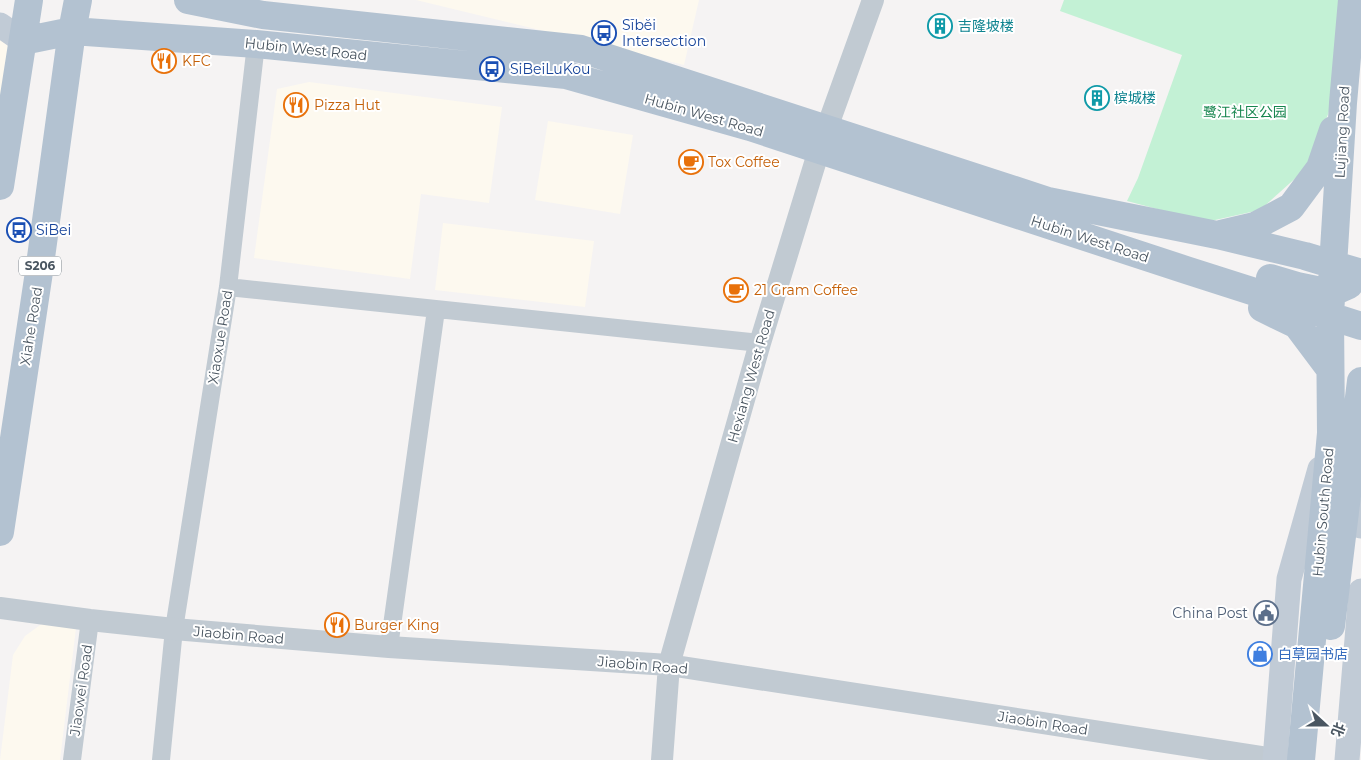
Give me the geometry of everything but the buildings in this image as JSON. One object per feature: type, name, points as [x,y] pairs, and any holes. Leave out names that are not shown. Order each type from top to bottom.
[{"type":"main road","points":[[0,184],[29,0]]},
{"type":"main road","name":"Xiahe Road","points":[[0,532],[78,0]]},
{"type":"main road","name":"Hubin West Road","points":[[188,0],[263,8],[581,50],[1101,242],[1186,270],[1331,304],[1361,326]]},
{"type":"main road","name":"Lujiang Road","points":[[1333,264],[1343,103],[1352,0]]},
{"type":"main road","points":[[0,25],[23,41]]},
{"type":"main road","name":"Hubin West Road","points":[[23,41],[72,31],[256,44],[566,75],[750,127],[823,140],[1048,201],[1217,235],[1305,256],[1361,273]]},
{"type":"main road","points":[[1217,235],[1255,226],[1291,207],[1320,168],[1343,103]]},
{"type":"main road","points":[[1101,242],[1169,248],[1297,286],[1331,304],[1361,281]]},
{"type":"main road","name":"Hubin South Road","points":[[1320,760],[1349,430],[1330,369],[1333,264]]},
{"type":"main road","points":[[1186,270],[1297,325],[1330,369]]},
{"type":"main road","name":"Hubin South Road","points":[[1283,760],[1349,430],[1361,381]]},
{"type":"main road","points":[[1349,430],[1361,526]]},
{"type":"main road","points":[[1347,760],[1361,590]]},
{"type":"street","name":"Hexiang West Road","points":[[662,760],[669,665],[760,343],[823,140],[873,0]]},
{"type":"street","name":"Xiaoxue Road","points":[[161,760],[174,629],[228,287],[256,44]]},
{"type":"street","points":[[228,287],[760,343]]},
{"type":"street","points":[[389,647],[436,310]]},
{"type":"street","name":"Jiaobin Road","points":[[0,608],[174,629],[389,647],[669,665],[1283,760]]},
{"type":"street","name":"Jiaowei Road","points":[[72,760],[90,620]]},
{"type":"shaded area","points":[[416,0],[699,0],[684,65]]},
{"type":"shaded area","points":[[0,37],[13,46],[0,153]]},
{"type":"shaded area","points":[[309,82],[502,107],[489,203],[421,194],[410,279],[254,258],[277,89]]},
{"type":"shaded area","points":[[548,121],[633,135],[620,214],[535,200]]},
{"type":"shaded area","points":[[443,223],[594,241],[585,307],[435,290]]},
{"type":"shaded area","points":[[43,623],[76,628],[60,760],[0,760],[13,655],[25,636]]},
{"type":"green space","name":"鹭江社区公园","points":[[1064,0],[1340,0],[1331,106],[1309,166],[1260,210],[1206,222],[1127,201],[1138,178],[1182,55],[1060,11]]},
{"type":"place","name":"吉隆坡楼","points":[[940,26]]},
{"type":"place","name":"Sībĕi Intersection","points":[[604,33]]},
{"type":"place","name":"KFC","points":[[164,61]]},
{"type":"place","name":"SiBeiLuKou","points":[[492,69]]},
{"type":"place","name":"槟城楼","points":[[1097,98]]},
{"type":"place","name":"Pizza Hut","points":[[296,105]]},
{"type":"place","name":"Tox Coffee","points":[[691,162]]},
{"type":"place","name":"SiBei","points":[[19,230]]},
{"type":"place","name":"21 Gram Coffee","points":[[736,290]]},
{"type":"place","name":"China Post","points":[[1266,613]]},
{"type":"place","name":"Burger King","points":[[337,625]]},
{"type":"place","name":"白草园书店","points":[[1260,654]]}]
